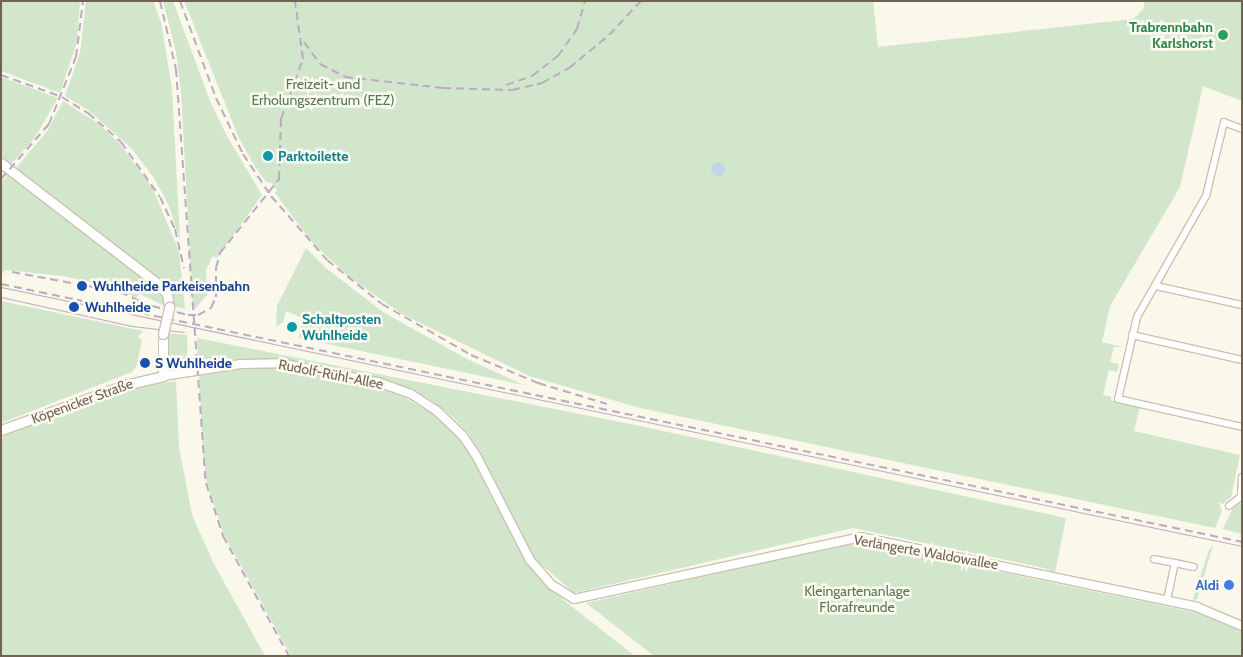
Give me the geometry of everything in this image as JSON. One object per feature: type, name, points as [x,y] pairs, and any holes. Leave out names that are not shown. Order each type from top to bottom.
[{"type":"main road","points":[[1,163],[161,286],[167,294],[169,307],[163,334],[163,376]]},
{"type":"main road","name":"Köpenicker Straße","points":[[1,430],[125,385],[163,376]]},
{"type":"street","points":[[1242,130],[1224,122],[1206,196],[1137,317],[1118,399],[1242,427]]},
{"type":"street","points":[[1156,286],[1242,305]]},
{"type":"street","points":[[1132,335],[1242,360]]},
{"type":"street","name":"Rudolf-Rühl-Allee","points":[[163,376],[242,364],[280,363],[378,382],[411,394],[436,410],[463,436],[482,467],[530,560],[569,598]]},
{"type":"street","points":[[1229,506],[1241,496],[1242,477]]},
{"type":"street","name":"Verlängerte Waldowallee","points":[[569,598],[586,598],[854,537],[1167,600],[1206,609],[1242,626]]},
{"type":"street","points":[[1154,559],[1194,567]]},
{"type":"street","points":[[1167,600],[1175,563]]},
{"type":"green space","points":[[1,1],[80,1],[77,42],[60,93],[1,71]]},
{"type":"green space","points":[[86,1],[153,1],[161,22],[172,89],[180,240],[169,206],[154,178],[132,149],[88,110],[65,96],[80,53]]},
{"type":"green space","points":[[163,1],[173,1],[210,101],[228,138],[262,195],[217,258],[213,256],[211,259],[206,270],[207,295],[193,311],[181,92],[176,52]]},
{"type":"green space","name":"Freizeit- und Erholungszentrum (FEZ)","points":[[184,1],[873,1],[878,47],[1133,19],[1143,10],[1145,1],[1242,1],[1242,101],[1203,86],[1180,187],[1110,306],[1102,342],[1123,347],[1114,347],[1110,362],[1119,364],[1117,372],[1109,370],[1103,395],[1111,397],[1111,400],[1140,407],[1134,431],[1240,455],[1231,497],[1223,504],[1219,502],[1222,511],[1215,528],[640,408],[529,376],[402,314],[349,277],[311,241],[275,193],[277,190],[271,183],[266,182],[254,165],[239,138]]},
{"type":"green space","points":[[1,77],[58,98],[34,139],[9,166],[1,160]]},
{"type":"green space","name":"Wuhlheide","points":[[63,101],[99,124],[120,144],[152,187],[179,251],[185,309],[173,306],[173,298],[15,169],[48,130]]},
{"type":"green space","name":"Wuhlheide","points":[[10,173],[158,290],[164,296],[165,306],[140,294],[136,297],[101,284],[62,276],[5,270],[1,276],[1,182]]},
{"type":"green space","points":[[306,248],[326,268],[383,312],[467,359],[524,385],[299,338],[302,318],[286,311],[283,322],[276,327],[277,306]]},
{"type":"green space","name":"Wuhlheide","points":[[1,301],[143,331],[138,337],[142,340],[136,367],[132,372],[1,423]]},
{"type":"green space","points":[[167,333],[187,335],[188,368],[173,367],[165,344]]},
{"type":"green space","points":[[197,338],[640,426],[1066,518],[1055,573],[1044,568],[853,528],[574,593],[535,559],[469,434],[452,416],[427,397],[376,377],[287,361],[239,360],[198,367]]},
{"type":"green space","points":[[270,366],[391,390],[433,414],[453,430],[477,464],[512,535],[540,576],[566,602],[635,656],[291,656],[224,535],[207,484],[203,454],[199,374]]},
{"type":"green space","points":[[176,381],[179,447],[192,515],[214,564],[265,656],[1,656],[1,435],[127,389]]},
{"type":"green space","points":[[1242,503],[1242,534],[1223,529],[1234,506]]},
{"type":"green space","name":"Kleingartenanlage Florafreunde","points":[[857,542],[1212,616],[1242,632],[1242,656],[654,656],[586,603]]},
{"type":"green space","points":[[1213,545],[1197,600],[1193,599],[1209,550]]},
{"type":"water","points":[[715,162],[721,162],[725,169],[721,176],[715,176],[711,172],[711,166]]},
{"type":"tram line","points":[[1,287],[1242,546]]},
{"type":"tram line","points":[[1,297],[132,326],[184,332]]},
{"type":"railway","points":[[1,179],[49,124],[76,57],[83,1]]},
{"type":"railway","points":[[160,1],[176,69],[206,483],[223,536],[289,656]]},
{"type":"railway","points":[[180,1],[216,98],[243,154],[271,196],[327,260],[382,304],[471,355],[538,383],[607,404]]},
{"type":"railway","points":[[12,272],[120,292],[152,306],[188,315],[198,315],[211,308],[216,297],[216,268],[220,253],[279,179],[281,119],[303,59],[295,1]]},
{"type":"railway","points":[[506,85],[532,76],[558,56],[577,29],[585,1]]},
{"type":"railway","points":[[304,42],[320,64],[345,77],[443,88],[512,90],[542,83],[569,68],[609,35],[641,1]]},
{"type":"railway","points":[[1,75],[62,97],[88,113],[121,142],[160,197],[175,229],[184,268]]},
{"type":"railway","points":[[1,284],[1242,542]]},
{"type":"place","name":"Trabrennbahn Karlshorst","points":[[1223,35]]},
{"type":"place","name":"Parktoilette","points":[[268,156]]},
{"type":"place","name":"Wuhlheide Parkeisenbahn","points":[[82,286]]},
{"type":"place","name":"Wuhlheide","points":[[74,307]]},
{"type":"place","name":"Schaltposten Wuhlheide","points":[[292,327]]},
{"type":"place","name":"S Wuhlheide","points":[[145,363]]},
{"type":"place","name":"Aldi","points":[[1229,585]]}]
